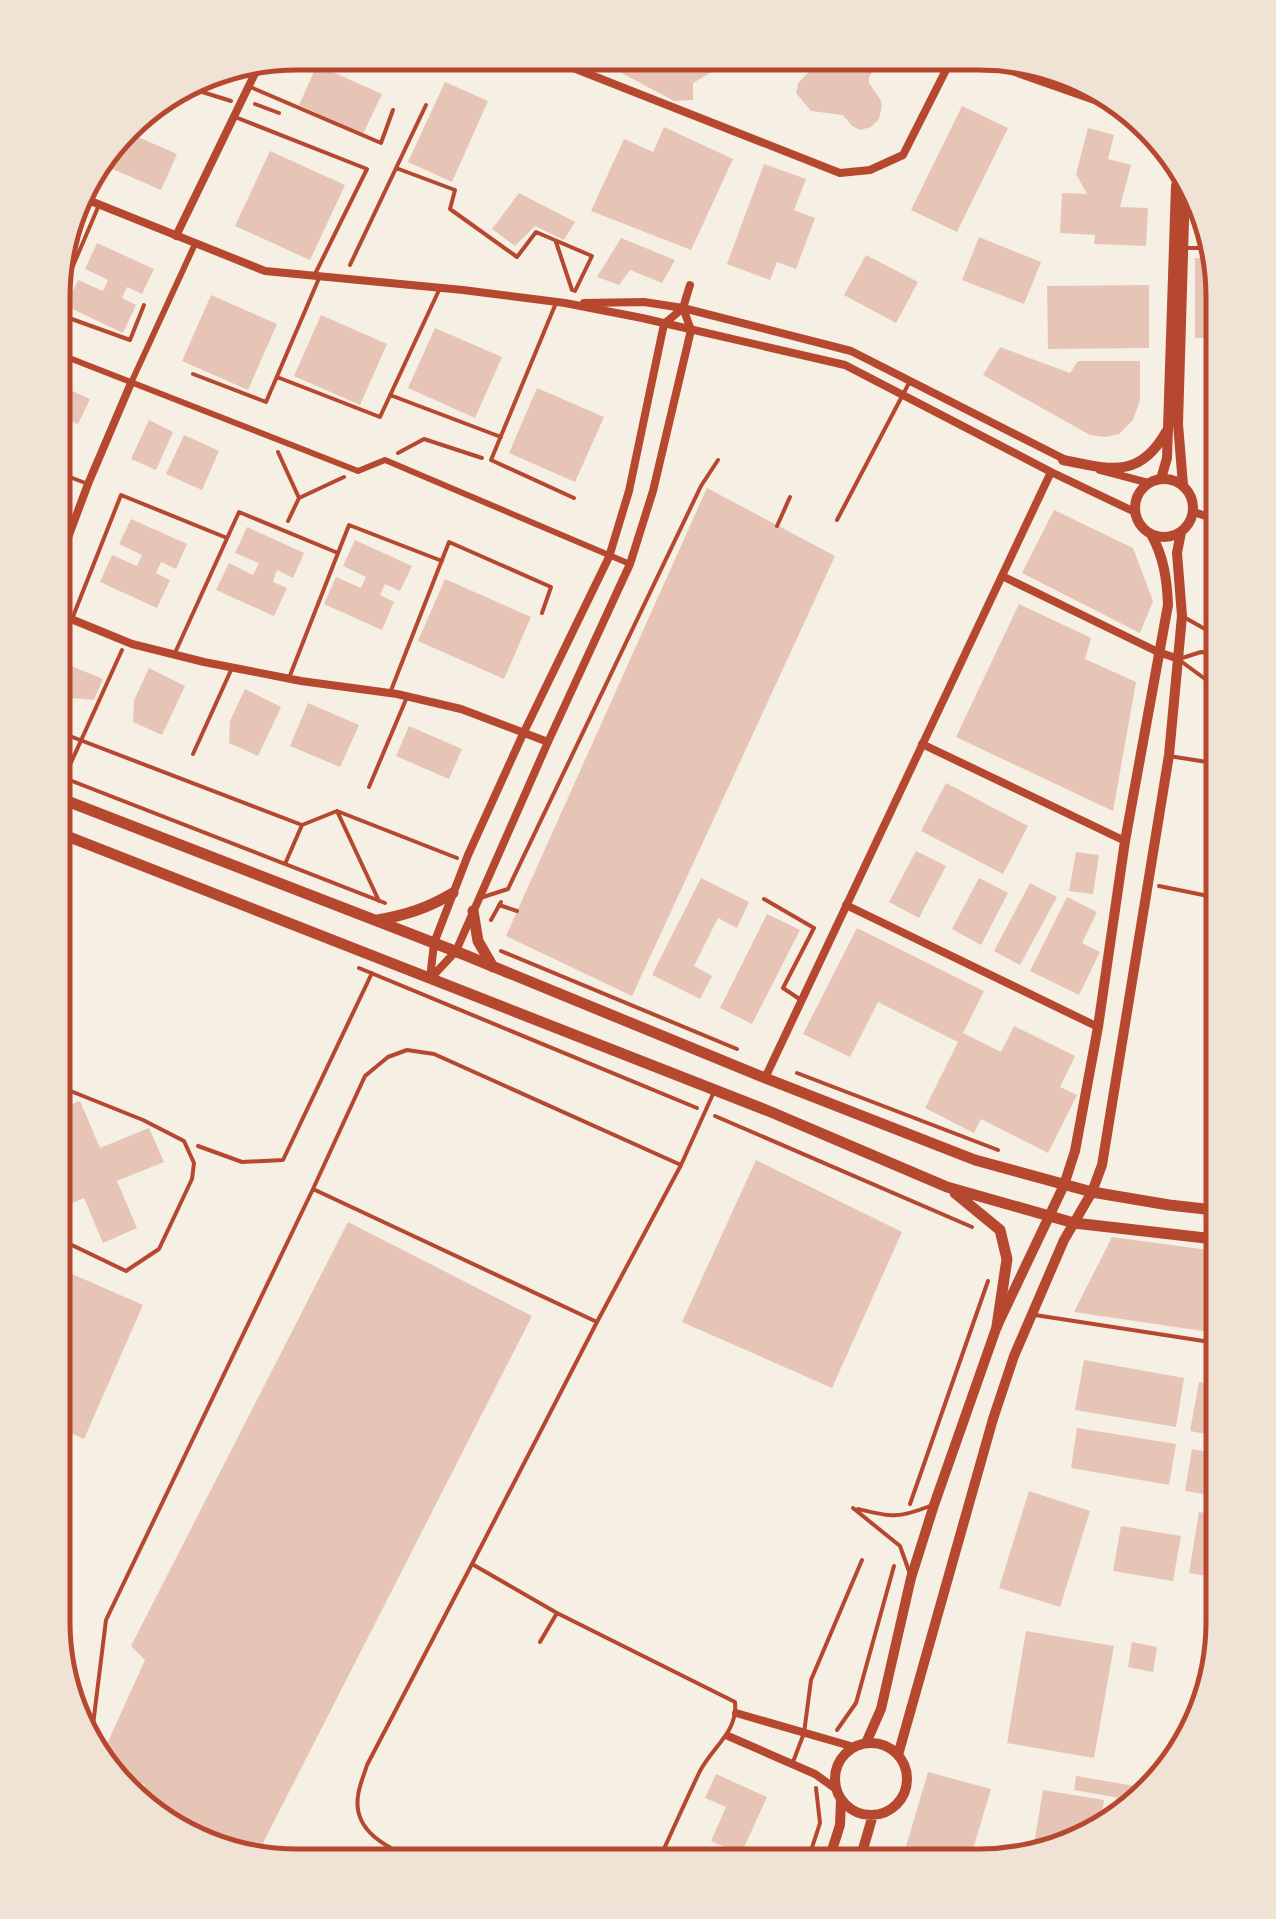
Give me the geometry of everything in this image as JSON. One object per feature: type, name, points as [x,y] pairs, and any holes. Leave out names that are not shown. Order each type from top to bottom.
[{"type":"main road","points":[[70,802],[456,951],[975,1160],[1092,1192],[1206,1209]]},
{"type":"main road","points":[[70,837],[714,1089],[947,1188],[1074,1222],[1206,1238]]},
{"type":"main road","points":[[375,920],[412,914],[453,893]]},
{"type":"main road","points":[[474,911],[478,941],[493,967]]},
{"type":"main road","points":[[947,1188],[1000,1230],[1007,1259],[997,1326]]},
{"type":"street","points":[[578,70],[840,173],[870,170],[903,155],[946,70]]},
{"type":"street","points":[[176,236],[253,75]]},
{"type":"street","points":[[1022,75],[1089,99]]},
{"type":"street","points":[[832,1849],[840,1825],[834,1776],[837,1764],[844,1754],[860,1745],[881,1709],[911,1578],[934,1505],[997,1326],[1064,1185],[1075,1151],[1168,606],[1159,548],[1140,525],[1135,512],[1136,498],[1155,481],[1167,458],[1176,185]]},
{"type":"street","points":[[1183,486],[1178,424],[1184,200]]},
{"type":"street","points":[[91,202],[265,271],[561,303],[844,365],[1135,512]]},
{"type":"street","points":[[70,532],[131,384],[195,244]]},
{"type":"street","points":[[430,979],[456,951],[630,564],[654,492],[691,330],[684,308],[690,284]]},
{"type":"street","points":[[561,303],[644,302],[684,308],[851,351],[1064,460],[1155,481],[1176,481],[1192,498],[1194,512],[1190,524],[1166,538],[1151,534]]},
{"type":"street","points":[[430,979],[434,943],[466,861],[522,734],[609,556],[630,491],[664,324],[684,308]]},
{"type":"street","points":[[70,358],[358,471],[384,460],[630,564]]},
{"type":"street","points":[[1064,460],[1112,469],[1137,464],[1159,444],[1168,426]]},
{"type":"street","points":[[765,1078],[1050,472]]},
{"type":"street","points":[[1194,512],[1206,516]]},
{"type":"street","points":[[898,1755],[1014,1356],[1064,1240],[1092,1192],[1102,1165],[1168,756],[1182,616],[1178,553],[1181,532]]},
{"type":"street","points":[[1002,576],[1178,659]]},
{"type":"street","points":[[72,620],[174,655],[461,709],[548,742]]},
{"type":"street","points":[[922,744],[1125,841]]},
{"type":"street","points":[[846,905],[1098,1028]]},
{"type":"street","points":[[728,1736],[814,1774],[861,1814],[873,1815],[894,1806],[906,1788],[904,1765],[889,1748],[804,1734],[736,1713]]},
{"type":"street","points":[[863,1849],[873,1815]]},
{"type":"lane","points":[[248,86],[381,143],[394,110]]},
{"type":"lane","points":[[192,374],[266,402],[366,169],[234,117]]},
{"type":"lane","points":[[72,269],[99,205]]},
{"type":"lane","points":[[1183,248],[1201,248]]},
{"type":"lane","points":[[277,377],[380,417],[440,288]]},
{"type":"lane","points":[[561,303],[491,460],[574,498]]},
{"type":"lane","points":[[70,317],[130,340],[144,305]]},
{"type":"lane","points":[[837,520],[910,382]]},
{"type":"lane","points":[[390,395],[501,437]]},
{"type":"lane","points":[[480,898],[508,889],[701,486],[718,460]]},
{"type":"lane","points":[[70,477],[88,484]]},
{"type":"lane","points":[[72,620],[121,495],[227,538]]},
{"type":"lane","points":[[174,655],[238,512],[338,553]]},
{"type":"lane","points":[[289,678],[349,525],[442,561]]},
{"type":"lane","points":[[390,693],[449,542],[551,587],[542,613]]},
{"type":"lane","points":[[1182,616],[1206,630]]},
{"type":"lane","points":[[1178,659],[1206,653]]},
{"type":"lane","points":[[1178,659],[1206,679]]},
{"type":"lane","points":[[193,754],[232,668]]},
{"type":"lane","points":[[369,787],[408,697]]},
{"type":"lane","points":[[1168,756],[1206,762]]},
{"type":"lane","points":[[764,899],[814,928],[783,988],[801,1000]]},
{"type":"lane","points":[[93,1720],[106,1620],[365,1076],[388,1057],[407,1050],[434,1054],[682,1165]]},
{"type":"lane","points":[[394,1849],[382,1843],[358,1816],[366,1765],[682,1165],[714,1089]]},
{"type":"lane","points":[[70,1091],[184,1140],[194,1163],[192,1179],[159,1249],[126,1271],[70,1244]]},
{"type":"lane","points":[[313,1189],[596,1322]]},
{"type":"lane","points":[[1031,1314],[1206,1341]]},
{"type":"lane","points":[[911,1578],[900,1546],[853,1508],[891,1517],[906,1516],[934,1505]]},
{"type":"lane","points":[[792,1765],[804,1734],[810,1680],[862,1560]]},
{"type":"lane","points":[[472,1564],[556,1613],[736,1702],[728,1736],[703,1766],[664,1849]]},
{"type":"lane","points":[[540,1642],[556,1613]]},
{"type":"path","points":[[201,92],[240,104]]},
{"type":"path","points":[[344,279],[426,105]]},
{"type":"path","points":[[396,168],[456,190],[450,209],[517,257],[536,232],[555,240],[592,256],[574,294],[555,240]]},
{"type":"path","points":[[272,438],[299,498]]},
{"type":"path","points":[[384,460],[424,440],[491,460]]},
{"type":"path","points":[[284,530],[299,498],[358,471]]},
{"type":"path","points":[[778,526],[790,496]]},
{"type":"path","points":[[70,764],[126,641]]},
{"type":"path","points":[[70,736],[302,825]]},
{"type":"path","points":[[70,780],[412,914]]},
{"type":"path","points":[[284,864],[302,825],[336,811],[466,861]]},
{"type":"path","points":[[336,811],[379,901]]},
{"type":"path","points":[[1149,884],[1206,896]]},
{"type":"path","points":[[508,889],[478,941],[735,1048]]},
{"type":"path","points":[[499,905],[517,912]]},
{"type":"path","points":[[355,966],[982,1231]]},
{"type":"path","points":[[184,1140],[242,1162],[283,1160],[372,973]]},
{"type":"path","points":[[772,1064],[1005,1152]]},
{"type":"building","points":[[315,70],[328,70],[382,94],[363,134],[299,105]]},
{"type":"building","points":[[715,70],[693,83],[693,100],[674,101],[618,71]]},
{"type":"building","points":[[873,70],[869,83],[882,106],[879,119],[860,130],[843,115],[811,111],[796,93],[798,83],[809,72]]},
{"type":"building","points":[[445,82],[488,101],[452,182],[408,162]]},
{"type":"building","points":[[962,106],[1008,128],[957,232],[911,210]]},
{"type":"building","points":[[664,127],[733,159],[691,250],[591,211],[624,139],[653,152]]},
{"type":"building","points":[[1088,128],[1114,135],[1108,159],[1131,165],[1120,207],[1148,208],[1146,246],[1094,244],[1095,235],[1060,233],[1062,193],[1087,194],[1076,174]]},
{"type":"building","points":[[137,137],[177,154],[161,190],[111,168]]},
{"type":"building","points":[[270,151],[345,185],[310,260],[235,226]]},
{"type":"building","points":[[764,164],[806,179],[794,210],[815,218],[796,269],[777,262],[770,280],[727,264]]},
{"type":"building","points":[[519,193],[575,222],[564,240],[535,226],[515,246],[492,229]]},
{"type":"building","points":[[979,237],[1041,262],[1024,304],[962,280]]},
{"type":"building","points":[[621,238],[675,260],[662,283],[630,270],[619,285],[597,277]]},
{"type":"building","points":[[97,243],[154,269],[142,294],[127,287],[122,298],[136,305],[123,333],[70,308],[78,280],[103,291],[108,280],[85,269]]},
{"type":"building","points":[[866,255],[918,282],[896,323],[844,295]]},
{"type":"building","points":[[1195,258],[1203,258],[1206,338],[1195,338]]},
{"type":"building","points":[[1149,285],[1149,348],[1048,349],[1047,286]]},
{"type":"building","points":[[211,295],[277,324],[248,390],[182,361]]},
{"type":"building","points":[[321,315],[387,344],[360,405],[294,376]]},
{"type":"building","points":[[435,328],[502,357],[475,418],[408,388]]},
{"type":"building","points":[[1000,347],[1070,373],[1078,361],[1140,361],[1140,400],[1133,420],[1119,434],[1090,435],[983,375]]},
{"type":"building","points":[[537,388],[604,417],[575,482],[509,453]]},
{"type":"building","points":[[70,390],[90,399],[78,424],[70,420]]},
{"type":"building","points":[[149,420],[173,432],[156,470],[131,459]]},
{"type":"building","points":[[184,435],[219,451],[202,490],[166,474]]},
{"type":"building","points":[[707,488],[835,556],[632,996],[506,936]]},
{"type":"building","points":[[1054,510],[1133,548],[1153,601],[1140,633],[1022,573]]},
{"type":"building","points":[[131,519],[187,544],[176,569],[161,562],[156,573],[170,580],[157,608],[100,582],[112,555],[137,566],[142,555],[119,544]]},
{"type":"building","points":[[247,527],[304,553],[293,578],[277,570],[273,582],[287,588],[274,616],[216,590],[229,563],[253,575],[259,563],[235,553]]},
{"type":"building","points":[[355,540],[412,566],[400,591],[385,584],[380,595],[394,602],[382,630],[324,604],[336,577],[361,588],[366,577],[343,566]]},
{"type":"building","points":[[445,579],[531,617],[504,679],[418,641]]},
{"type":"building","points":[[1019,604],[1091,638],[1085,659],[1136,682],[1113,811],[956,737]]},
{"type":"building","points":[[70,666],[103,679],[94,700],[73,698],[70,706]]},
{"type":"building","points":[[149,668],[185,686],[162,735],[133,722],[134,700]]},
{"type":"building","points":[[245,689],[281,707],[258,756],[229,743],[230,721]]},
{"type":"building","points":[[308,703],[359,725],[340,767],[290,746]]},
{"type":"building","points":[[409,726],[462,749],[449,779],[396,756]]},
{"type":"building","points":[[946,783],[1028,826],[1003,874],[921,831]]},
{"type":"building","points":[[916,851],[946,866],[919,918],[889,902]]},
{"type":"building","points":[[1076,852],[1099,855],[1093,894],[1069,891]]},
{"type":"building","points":[[701,878],[749,902],[737,928],[718,918],[694,966],[712,976],[700,999],[652,975]]},
{"type":"building","points":[[979,878],[1008,893],[981,945],[952,929]]},
{"type":"building","points":[[1030,883],[1057,897],[1020,965],[994,951]]},
{"type":"building","points":[[1067,897],[1097,912],[1082,943],[1100,952],[1079,995],[1030,971]]},
{"type":"building","points":[[767,914],[800,930],[752,1024],[720,1008]]},
{"type":"building","points":[[857,928],[984,991],[963,1033],[1001,1052],[1014,1026],[1075,1056],[1060,1087],[1077,1095],[1048,1153],[981,1119],[974,1133],[925,1108],[958,1042],[878,1002],[850,1057],[803,1034]]},
{"type":"building","points":[[80,1101],[100,1148],[149,1128],[164,1162],[117,1181],[137,1228],[103,1243],[84,1198],[70,1204],[70,1105]]},
{"type":"building","points":[[756,1160],[902,1232],[832,1388],[682,1322]]},
{"type":"building","points":[[348,1222],[532,1316],[263,1843],[271,1847],[210,1832],[184,1819],[159,1802],[117,1760],[107,1745],[145,1660],[131,1646]]},
{"type":"building","points":[[1112,1237],[1206,1250],[1206,1331],[1074,1312]]},
{"type":"building","points":[[70,1273],[143,1305],[84,1439],[70,1433]]},
{"type":"building","points":[[1084,1360],[1184,1378],[1176,1427],[1075,1410]]},
{"type":"building","points":[[1199,1382],[1206,1383],[1206,1434],[1190,1431]]},
{"type":"building","points":[[1077,1428],[1176,1444],[1169,1485],[1071,1468]]},
{"type":"building","points":[[1192,1449],[1206,1452],[1206,1494],[1185,1491]]},
{"type":"building","points":[[1029,1491],[1090,1511],[1060,1607],[999,1588]]},
{"type":"building","points":[[1199,1512],[1206,1513],[1206,1576],[1189,1573]]},
{"type":"building","points":[[1121,1526],[1181,1536],[1173,1581],[1113,1571]]},
{"type":"building","points":[[1026,1631],[1114,1646],[1094,1758],[1007,1743]]},
{"type":"building","points":[[1132,1642],[1157,1647],[1153,1672],[1128,1667]]},
{"type":"building","points":[[928,1772],[991,1789],[973,1849],[905,1849]]},
{"type":"building","points":[[716,1774],[767,1797],[743,1849],[729,1849],[711,1841],[726,1807],[705,1798]]},
{"type":"building","points":[[1076,1776],[1136,1786],[1122,1798],[1074,1790]]},
{"type":"building","points":[[1043,1790],[1104,1800],[1102,1813],[1092,1819],[1034,1842]]}]
